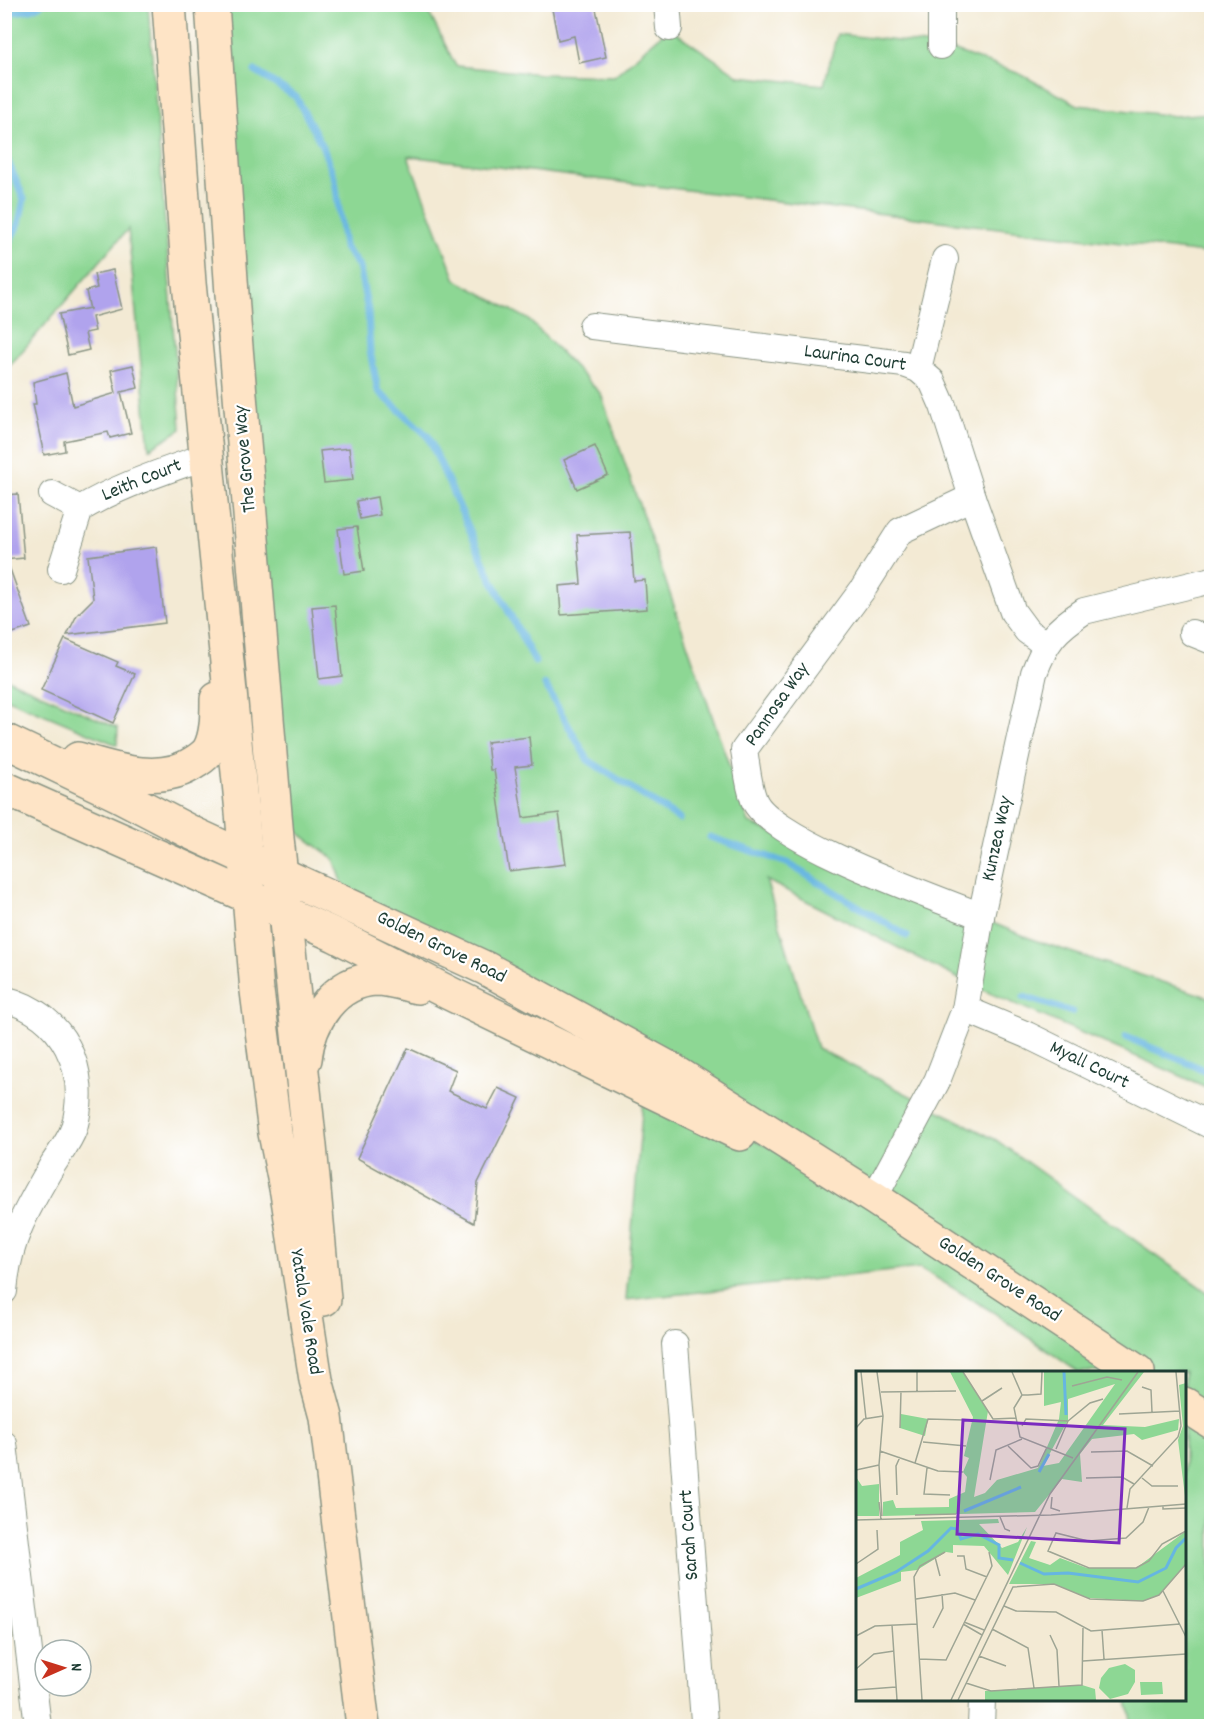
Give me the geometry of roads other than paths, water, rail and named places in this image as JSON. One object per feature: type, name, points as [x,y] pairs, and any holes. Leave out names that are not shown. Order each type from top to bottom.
[{"type":"main road","name":"The Grove Way","points":[[169,4],[189,283],[249,897]]},
{"type":"main road","name":"The Grove Way","points":[[212,4],[235,335],[285,912]]},
{"type":"main road","points":[[4,739],[118,771],[149,774],[172,773],[204,757],[213,740],[216,719],[214,537]]},
{"type":"main road","name":"Golden Grove Road","points":[[4,739],[246,858],[485,968],[667,1066],[1136,1371]]},
{"type":"main road","name":"Golden Grove Road","points":[[4,788],[335,934],[644,1089],[866,1194]]},
{"type":"main road","points":[[189,871],[213,894],[225,910],[244,990],[265,1058]]},
{"type":"main road","name":"Yatala Vale Road","points":[[249,897],[256,991],[275,1133],[287,1193],[314,1371],[326,1417],[363,1726]]},
{"type":"main road","points":[[285,912],[310,1146],[330,1370],[326,1417]]},
{"type":"main road","points":[[303,1081],[306,1052],[314,1022],[337,993],[360,982],[377,979],[451,994]]},
{"type":"main road","points":[[1186,1405],[1212,1422]]},
{"type":"street","points":[[941,4],[941,46]]},
{"type":"street","points":[[918,369],[945,259]]},
{"type":"street","name":"Laurina Court","points":[[592,326],[904,364],[918,369],[932,381],[943,406],[972,497],[1013,612],[1027,631],[1046,645]]},
{"type":"street","name":"Leith Court","points":[[61,569],[80,509],[129,484],[206,456]]},
{"type":"street","name":"Leith Court","points":[[52,494],[80,509]]},
{"type":"street","name":"Pannosa Way","points":[[972,497],[900,531],[863,589],[744,750],[754,802],[776,825],[818,850],[981,916]]},
{"type":"street","name":"Kunzea Way","points":[[866,1194],[937,1081],[965,1009],[981,916],[1034,673],[1046,645],[1068,622],[1084,611],[1212,580]]},
{"type":"street","points":[[4,999],[30,1008],[46,1019],[62,1036],[73,1057],[80,1090],[73,1130],[18,1227],[9,1253],[4,1291]]},
{"type":"street","name":"Myall Court","points":[[965,1009],[1027,1035],[1212,1126]]},
{"type":"street","name":"Sarah Court","points":[[675,1344],[704,1721],[702,1726]]},
{"type":"street","points":[[4,1444],[38,1726]]},
{"type":"street","points":[[981,1726],[982,1701]]},
{"type":"waterway","points":[[4,14],[31,9],[41,4]]},
{"type":"waterway","points":[[255,71],[296,97],[322,145],[335,180],[344,247],[359,266],[368,311],[370,351],[378,391],[428,436],[489,574],[535,662]]},
{"type":"waterway","points":[[4,153],[24,199],[19,223],[10,240],[4,244]]},
{"type":"waterway","points":[[545,685],[588,760],[679,819]]},
{"type":"waterway","points":[[710,837],[787,863],[907,936]]},
{"type":"waterway","points":[[1024,997],[1072,1012]]},
{"type":"waterway","points":[[1126,1037],[1212,1073]]}]
